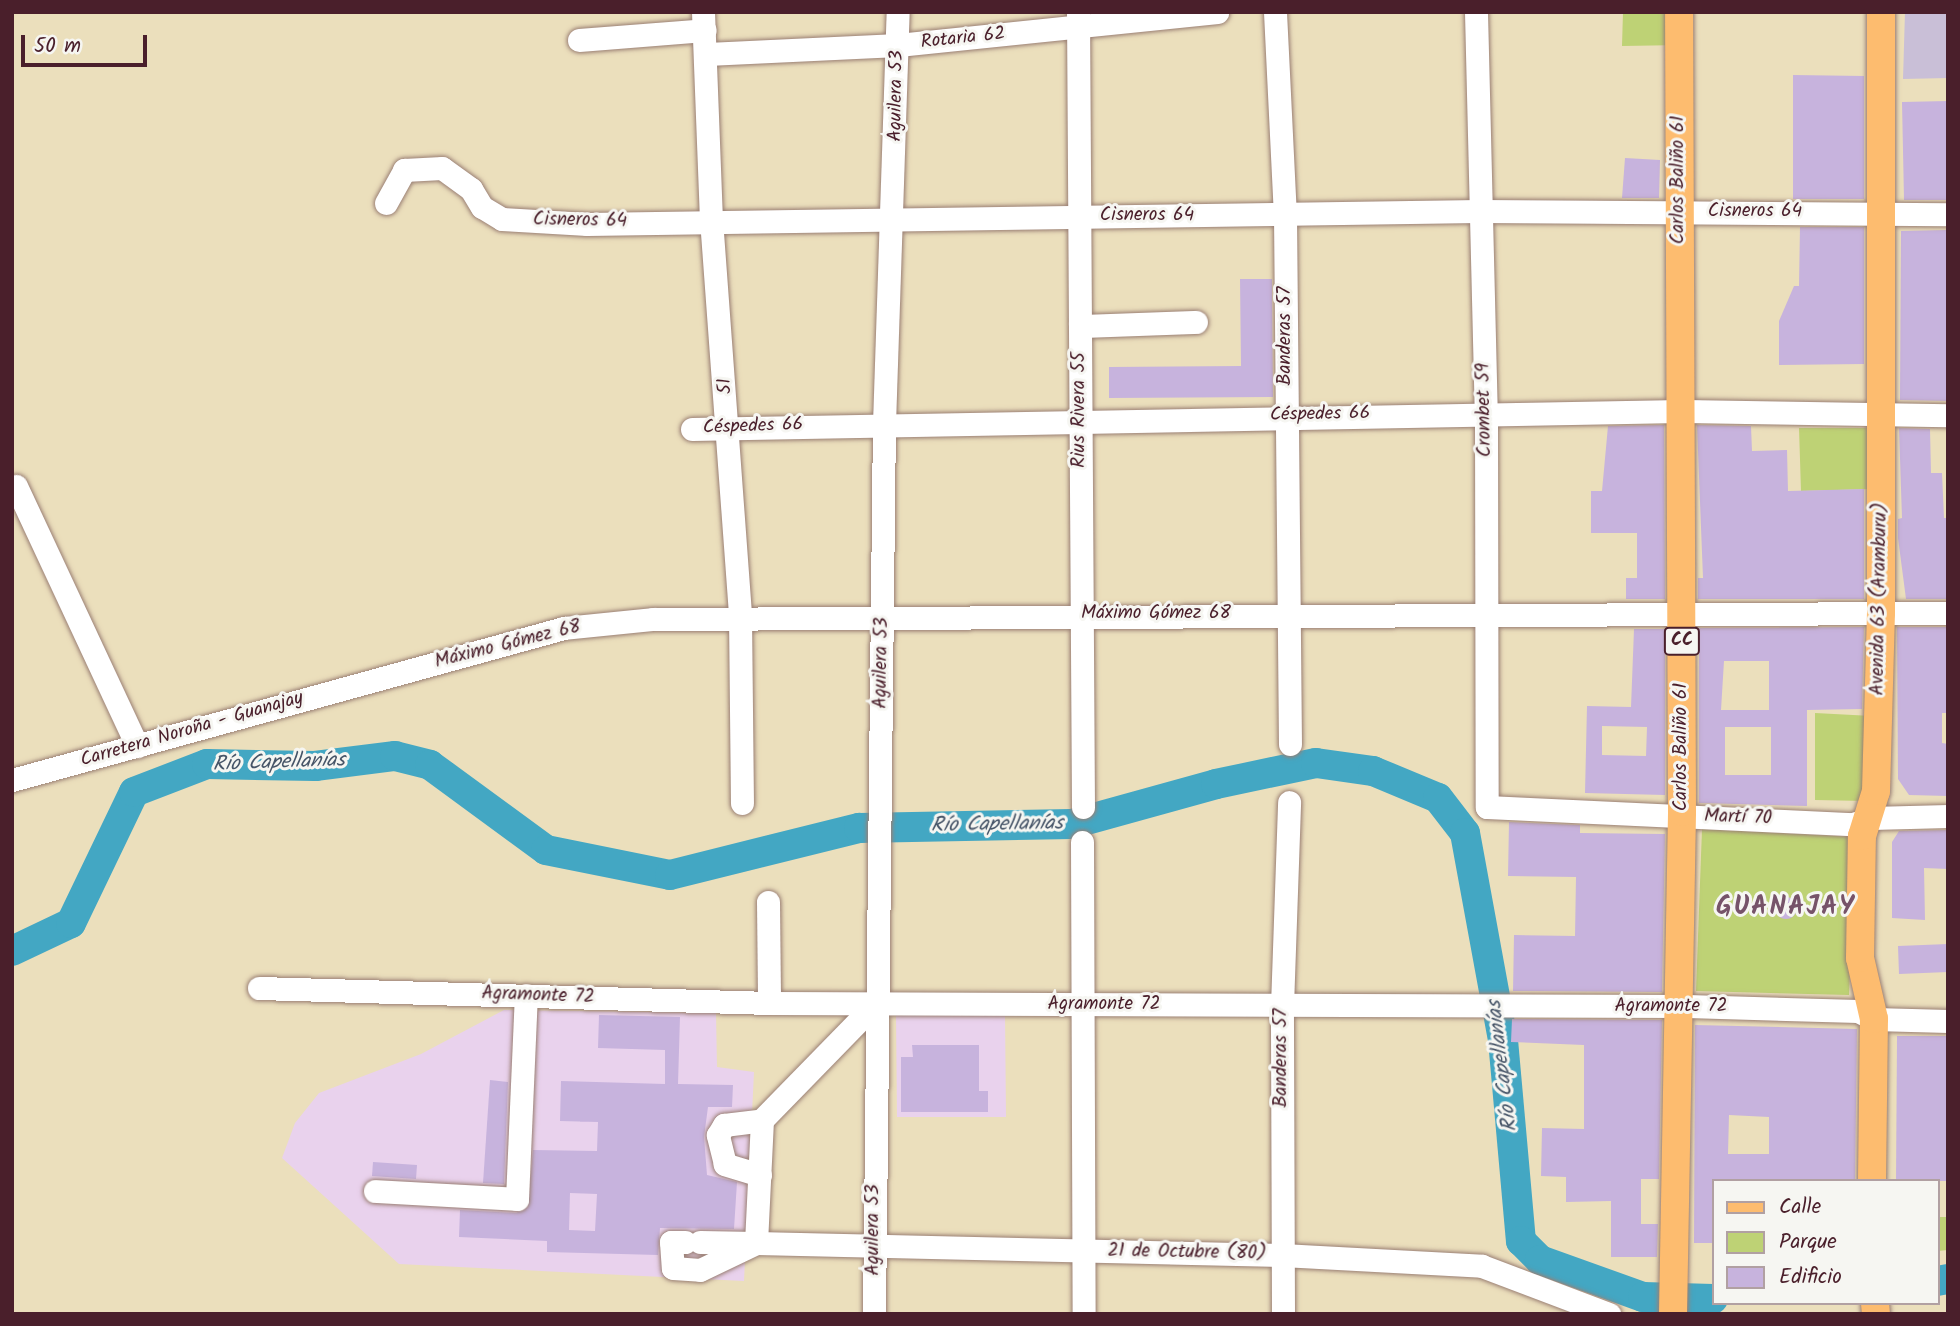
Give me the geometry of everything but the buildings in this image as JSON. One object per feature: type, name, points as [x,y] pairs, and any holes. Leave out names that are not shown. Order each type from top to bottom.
[{"type":"main road","name":"Carlos Baliño 61","points":[[1673,1313],[1672,1269],[1682,1006],[1679,12]]},
{"type":"main road","name":"Avenida 63 (Aramburu)","points":[[1872,1179],[1862,836],[1871,818],[1876,791],[1881,614],[1881,12]]},
{"type":"street","name":"Aguilera 53","points":[[874,1314],[884,424],[894,216],[898,12]]},
{"type":"street","name":"Rotaria 62","points":[[708,54],[898,45],[1078,20],[1217,12]]},
{"type":"street","name":"Banderas 57","points":[[1275,12],[1285,215],[1290,744]]},
{"type":"street","name":"Crombet 59","points":[[1476,12],[1486,413],[1487,807]]},
{"type":"street","name":"Rius Rivera 55","points":[[1078,20],[1083,807]]},
{"type":"street","points":[[579,40],[704,21]]},
{"type":"street","name":"51","points":[[704,21],[708,54],[711,219],[729,426],[740,615],[742,803]]},
{"type":"street","name":"Cisneros 64","points":[[386,203],[404,170],[442,168],[471,189],[482,207],[502,219],[587,224],[894,216],[1079,217],[1479,211],[1948,214]]},
{"type":"street","points":[[1080,326],[1196,323]]},
{"type":"street","name":"Céspedes 66","points":[[692,429],[729,426],[1287,415],[1681,411],[1948,415]]},
{"type":"street","points":[[16,486],[137,746]]},
{"type":"street","name":"Máximo Gómez 68","points":[[373,680],[564,628],[740,615],[1948,613]]},
{"type":"street","name":"Carretera Noroña - Guanajay","points":[[12,780],[373,680]]},
{"type":"street","name":"Banderas 57","points":[[1283,1314],[1282,1006],[1289,802]]},
{"type":"street","name":"Martí 70","points":[[1487,807],[1853,824],[1871,818],[1948,816]]},
{"type":"street","points":[[1082,842],[1084,1314]]},
{"type":"street","points":[[768,902],[769,1003]]},
{"type":"street","name":"Agramonte 72","points":[[260,988],[769,1003],[1513,1009],[1865,1004],[1948,1021]]},
{"type":"street","points":[[375,1191],[517,1199],[526,995]]},
{"type":"street","points":[[760,1175],[725,1164],[718,1135],[724,1125],[762,1120],[876,1003]]},
{"type":"street","points":[[756,1243],[762,1120]]},
{"type":"street","name":"21 de Octubre (80)","points":[[756,1243],[700,1270],[673,1268],[671,1242],[756,1243],[1282,1255],[1482,1266],[1609,1314]]},
{"type":"shaded area","points":[[1905,12],[1948,12],[1948,78],[1903,79]]},
{"type":"shaded area","points":[[504,1010],[716,1013],[717,1067],[754,1072],[744,1281],[399,1264],[282,1158],[295,1123],[319,1093],[421,1054]]},
{"type":"shaded area","points":[[1005,1014],[1006,1117],[897,1117],[896,1015]]},
{"type":"green space","points":[[1623,12],[1684,12],[1683,45],[1622,46]]},
{"type":"green space","points":[[1799,428],[1873,428],[1874,489],[1801,491]]},
{"type":"green space","points":[[1815,713],[1872,716],[1866,801],[1815,800]]},
{"type":"green space","points":[[1702,829],[1855,837],[1849,995],[1696,991]]},
{"type":"green space","points":[[1939,1217],[1948,1217],[1948,1250],[1939,1251]]},
{"type":"waterway","name":"Río Capellanías","points":[[12,951],[71,923],[134,792],[207,764],[315,766],[395,756],[430,765],[546,850],[670,875],[859,828],[1072,824],[1216,784],[1316,763],[1373,771],[1438,798],[1465,833],[1503,1040],[1521,1241],[1540,1260],[1643,1297],[1712,1299]]},
{"type":"waterway","name":"Río Capellanías","points":[[1939,1281],[1948,1279]]},
{"type":"district","name":"GUANAJAY","points":[[1786,908]]}]
